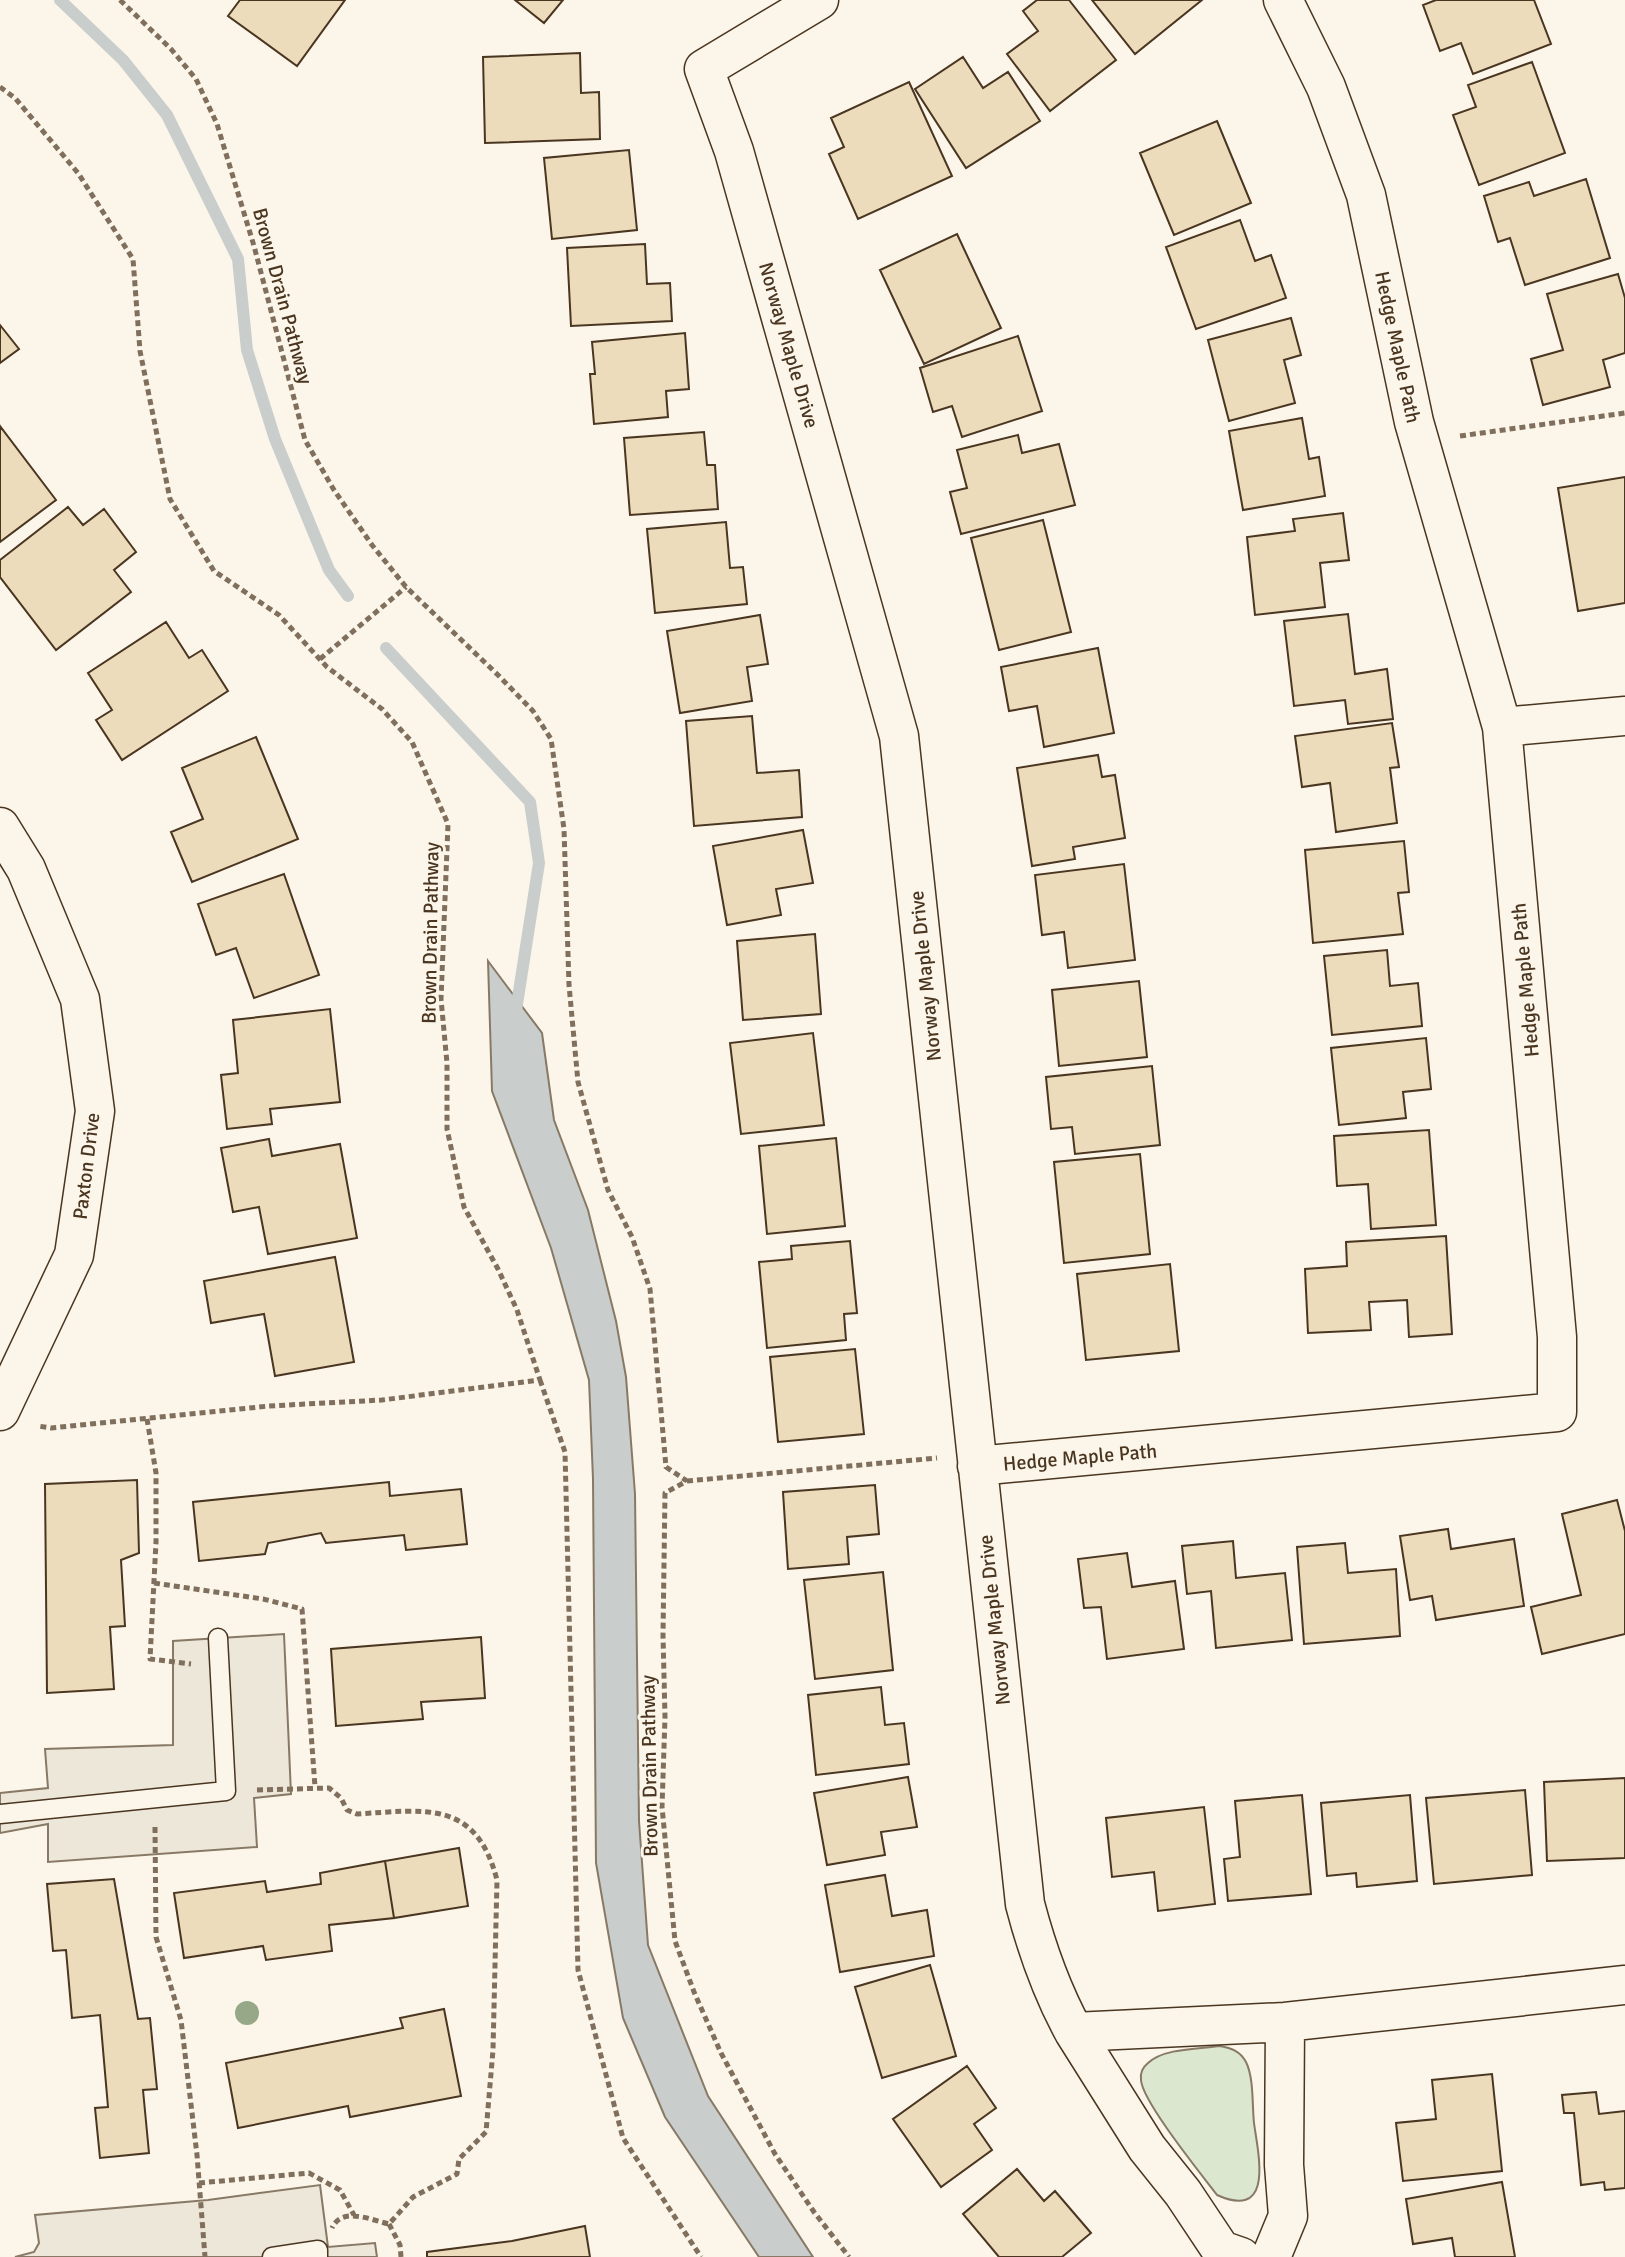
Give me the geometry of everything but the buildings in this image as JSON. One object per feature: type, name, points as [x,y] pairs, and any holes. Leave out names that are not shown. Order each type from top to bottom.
[{"type":"street","name":"Norway Maple Drive","points":[[819,0],[704,69],[734,151],[899,736],[1025,1904],[1038,1954],[1053,1994],[1074,2032],[1147,2148],[1183,2193],[1221,2250],[1241,2257]]},
{"type":"street","name":"Hedge Maple Path","points":[[976,1460],[1557,1412],[1557,1337],[1502,727],[1419,441],[1366,195],[1326,87],[1283,0]]},
{"type":"street","points":[[1502,727],[1625,716]]},
{"type":"street","name":"Paxton Drive","points":[[0,827],[26,869],[80,999],[95,1111],[74,1255],[13,1417]]},
{"type":"street","points":[[1074,2032],[1285,2022],[1625,1985]]},
{"type":"street","points":[[1271,2257],[1288,2216],[1284,2165],[1285,2022]]},
{"type":"lane","points":[[0,1814],[226,1791],[218,1638]]},
{"type":"lane","points":[[272,2257],[318,2254]]},
{"type":"path","name":"Brown Drain Pathway","points":[[120,0],[171,49],[196,79],[217,124],[239,194],[305,440],[334,490],[406,587],[533,711],[551,739],[564,829],[569,985],[578,1082],[608,1190],[632,1237],[650,1289],[666,1467],[687,1481],[665,1493],[662,1807],[675,1941],[721,2053],[775,2154],[849,2257]]},
{"type":"path","name":"Brown Drain Pathway","points":[[0,87],[15,98],[78,173],[133,259],[140,351],[170,499],[214,571],[279,615],[320,659],[382,709],[412,742],[448,824],[441,999],[447,1063],[447,1129],[464,1207],[504,1283],[565,1452],[578,1970],[623,2138],[701,2257]]},
{"type":"path","points":[[1419,441],[1625,413]]},
{"type":"path","points":[[320,659],[406,587]]},
{"type":"path","points":[[13,1417],[51,1428],[269,1406],[382,1400],[540,1380]]},
{"type":"path","points":[[147,1419],[156,1473],[150,1659],[220,1667]]},
{"type":"path","points":[[687,1481],[976,1460]]},
{"type":"path","points":[[154,1583],[263,1599],[302,1609],[315,1787]]},
{"type":"path","points":[[226,1791],[329,1788],[341,1798],[347,1810],[357,1814],[435,1812],[455,1817],[483,1841],[491,1858],[497,1880],[493,2050],[486,2132],[459,2159],[457,2174],[413,2197],[389,2224]]},
{"type":"path","points":[[155,1798],[156,1937],[181,2020],[205,2257]]},
{"type":"path","points":[[199,2183],[309,2173],[340,2190],[354,2215]]},
{"type":"path","points":[[318,2254],[333,2244],[332,2227],[335,2221],[354,2215],[389,2224],[400,2245],[401,2257]]},
{"type":"green space","points":[[1220,2046],[1241,2055],[1246,2062],[1258,2151],[1259,2180],[1255,2192],[1248,2199],[1235,2201],[1217,2195],[1161,2120],[1141,2080],[1145,2066],[1163,2054]]},
{"type":"shaded area","points":[[488,961],[542,1033],[554,1120],[588,1210],[616,1321],[626,1377],[635,1494],[639,1821],[648,1945],[708,2096],[813,2257],[759,2257],[665,2117],[623,2018],[596,1863],[593,1479],[589,1380],[551,1248],[492,1091]]},
{"type":"shaded area","points":[[284,1634],[291,1794],[254,1798],[257,1847],[48,1862],[48,1824],[0,1833],[0,1793],[48,1788],[45,1749],[173,1745],[173,1641]]},
{"type":"shaded area","points":[[320,2185],[328,2247],[375,2243],[377,2257],[15,2257],[34,2252],[39,2243],[35,2215],[208,2200]]},
{"type":"waterway","points":[[60,0],[123,60],[167,115],[238,259],[247,350],[275,439],[329,570],[348,596]]},
{"type":"waterway","points":[[386,648],[530,802],[539,863],[515,1017]]}]
